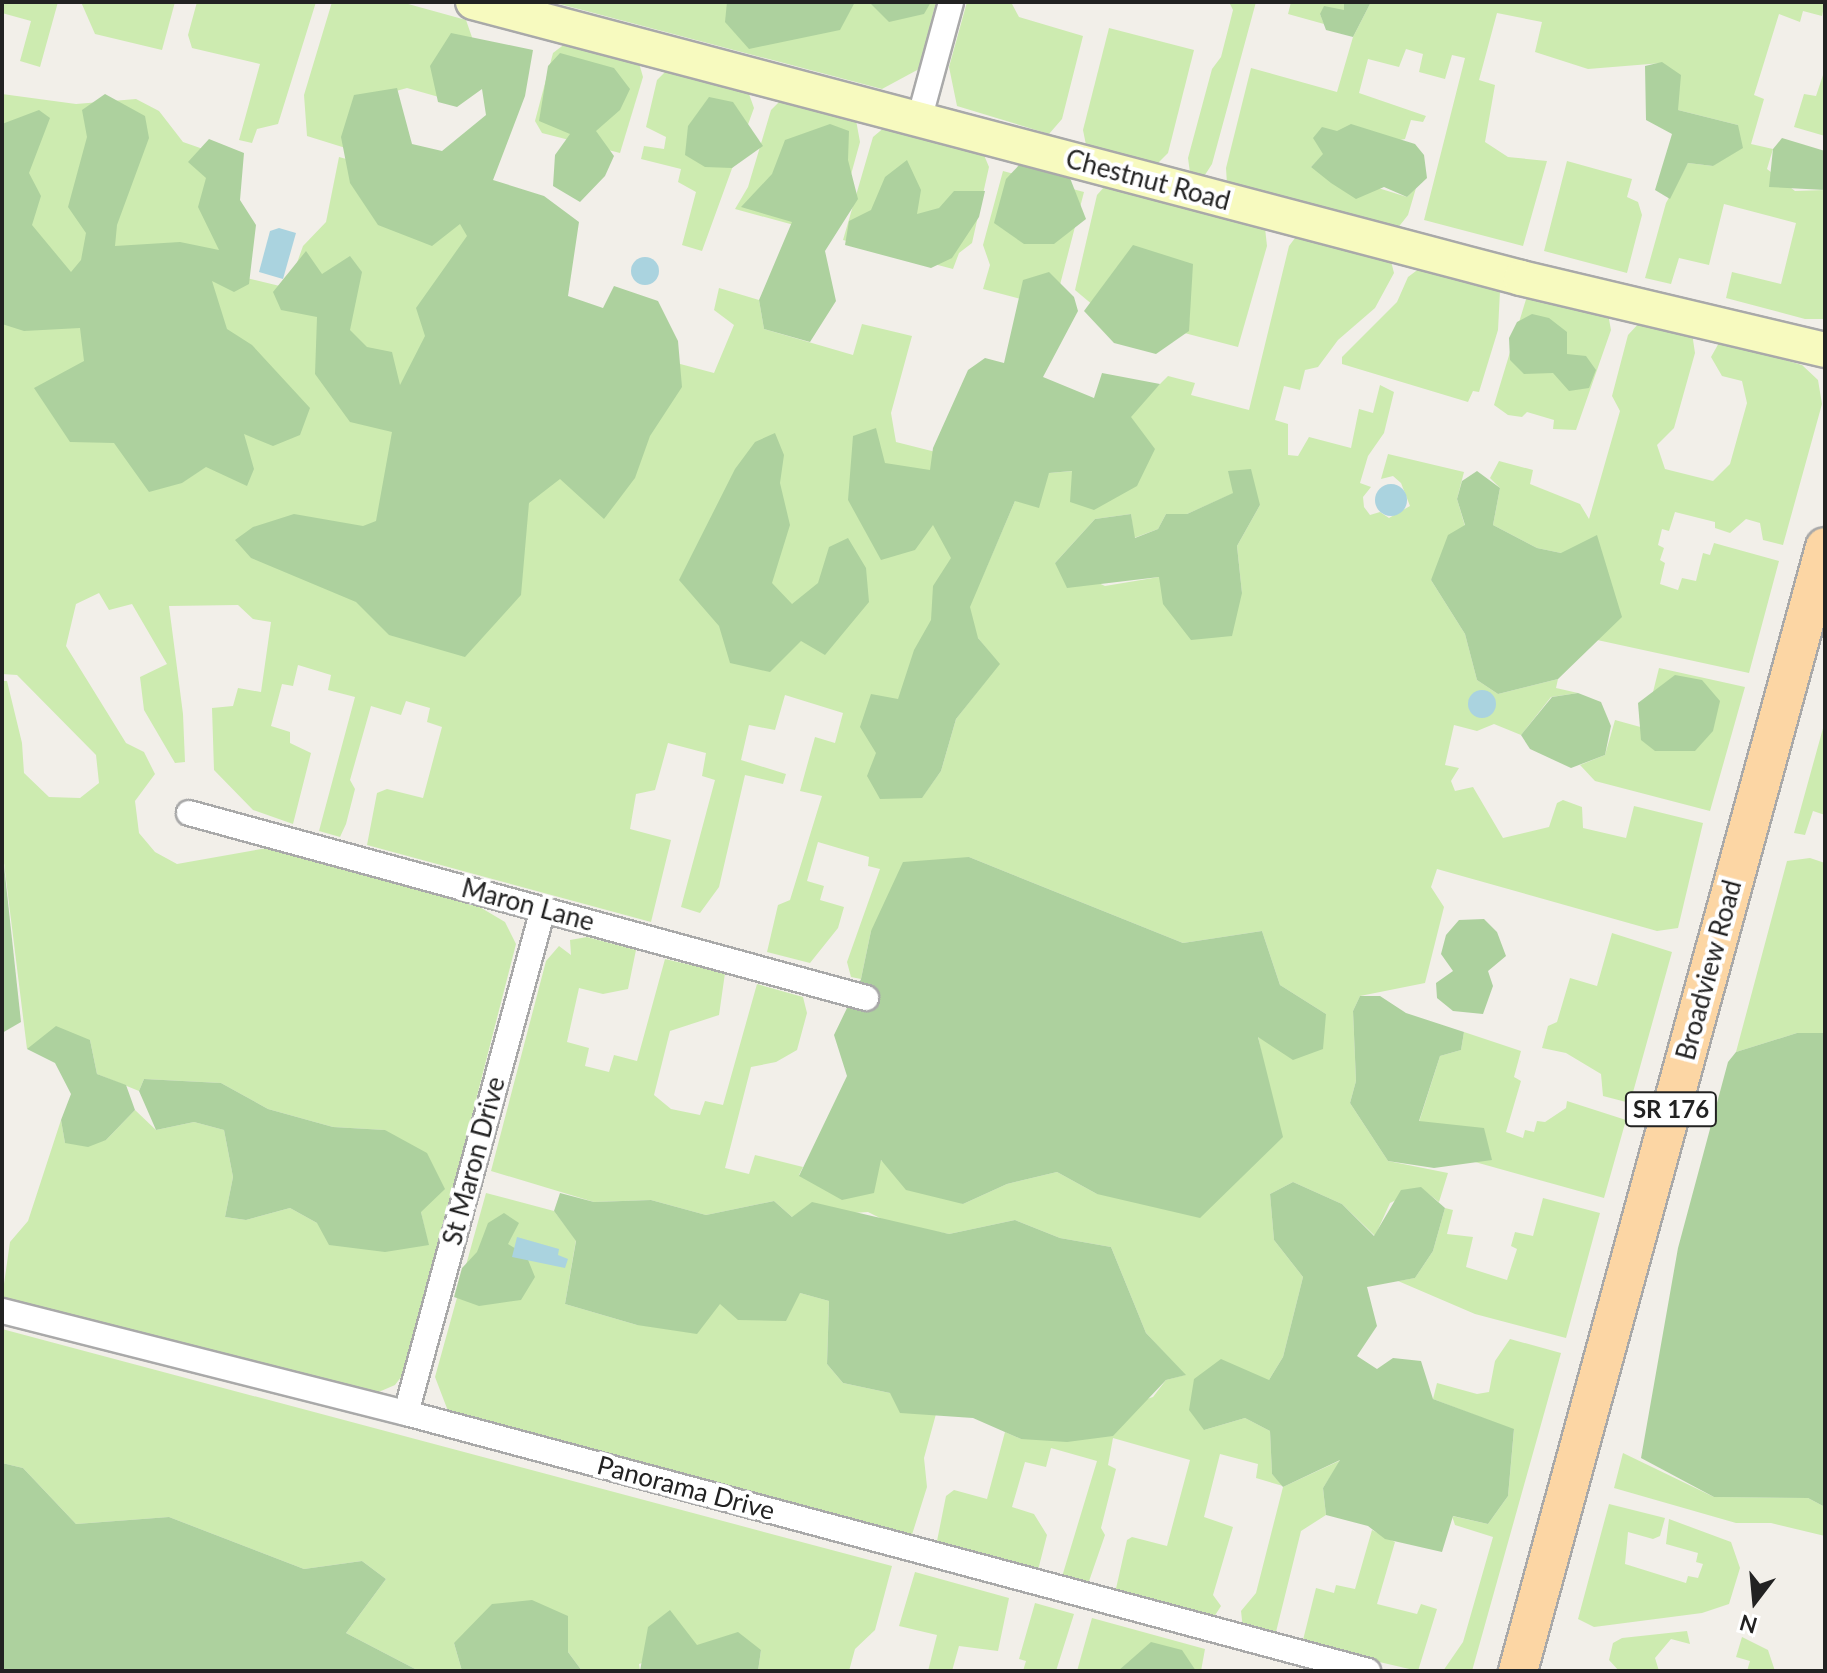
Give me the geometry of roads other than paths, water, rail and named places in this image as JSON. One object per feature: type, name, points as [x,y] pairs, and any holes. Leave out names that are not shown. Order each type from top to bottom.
[{"type":"main road","name":"Broadview Road","points":[[1518,1671],[1825,547]]},
{"type":"street","name":"Chestnut Road","points":[[473,2],[1521,278],[1825,350]]},
{"type":"street","points":[[919,120],[951,2]]},
{"type":"street","name":"Maron Lane","points":[[189,813],[866,998]]},
{"type":"street","name":"St Maron Drive","points":[[406,1413],[543,909]]},
{"type":"street","name":"Panorama Drive","points":[[2,1311],[406,1413],[1368,1671]]},
{"type":"water","points":[[279,228],[296,233],[283,279],[259,272],[270,231]]},
{"type":"water","points":[[645,257],[655,261],[659,271],[655,281],[645,285],[635,281],[631,271],[635,261]]},
{"type":"water","points":[[1391,484],[1403,488],[1407,500],[1403,512],[1391,516],[1379,512],[1375,500],[1379,488]]},
{"type":"water","points":[[1482,690],[1492,694],[1496,704],[1492,714],[1482,718],[1472,714],[1468,704],[1472,694]]},
{"type":"water","points":[[517,1237],[559,1249],[558,1255],[568,1259],[565,1268],[512,1257]]}]
